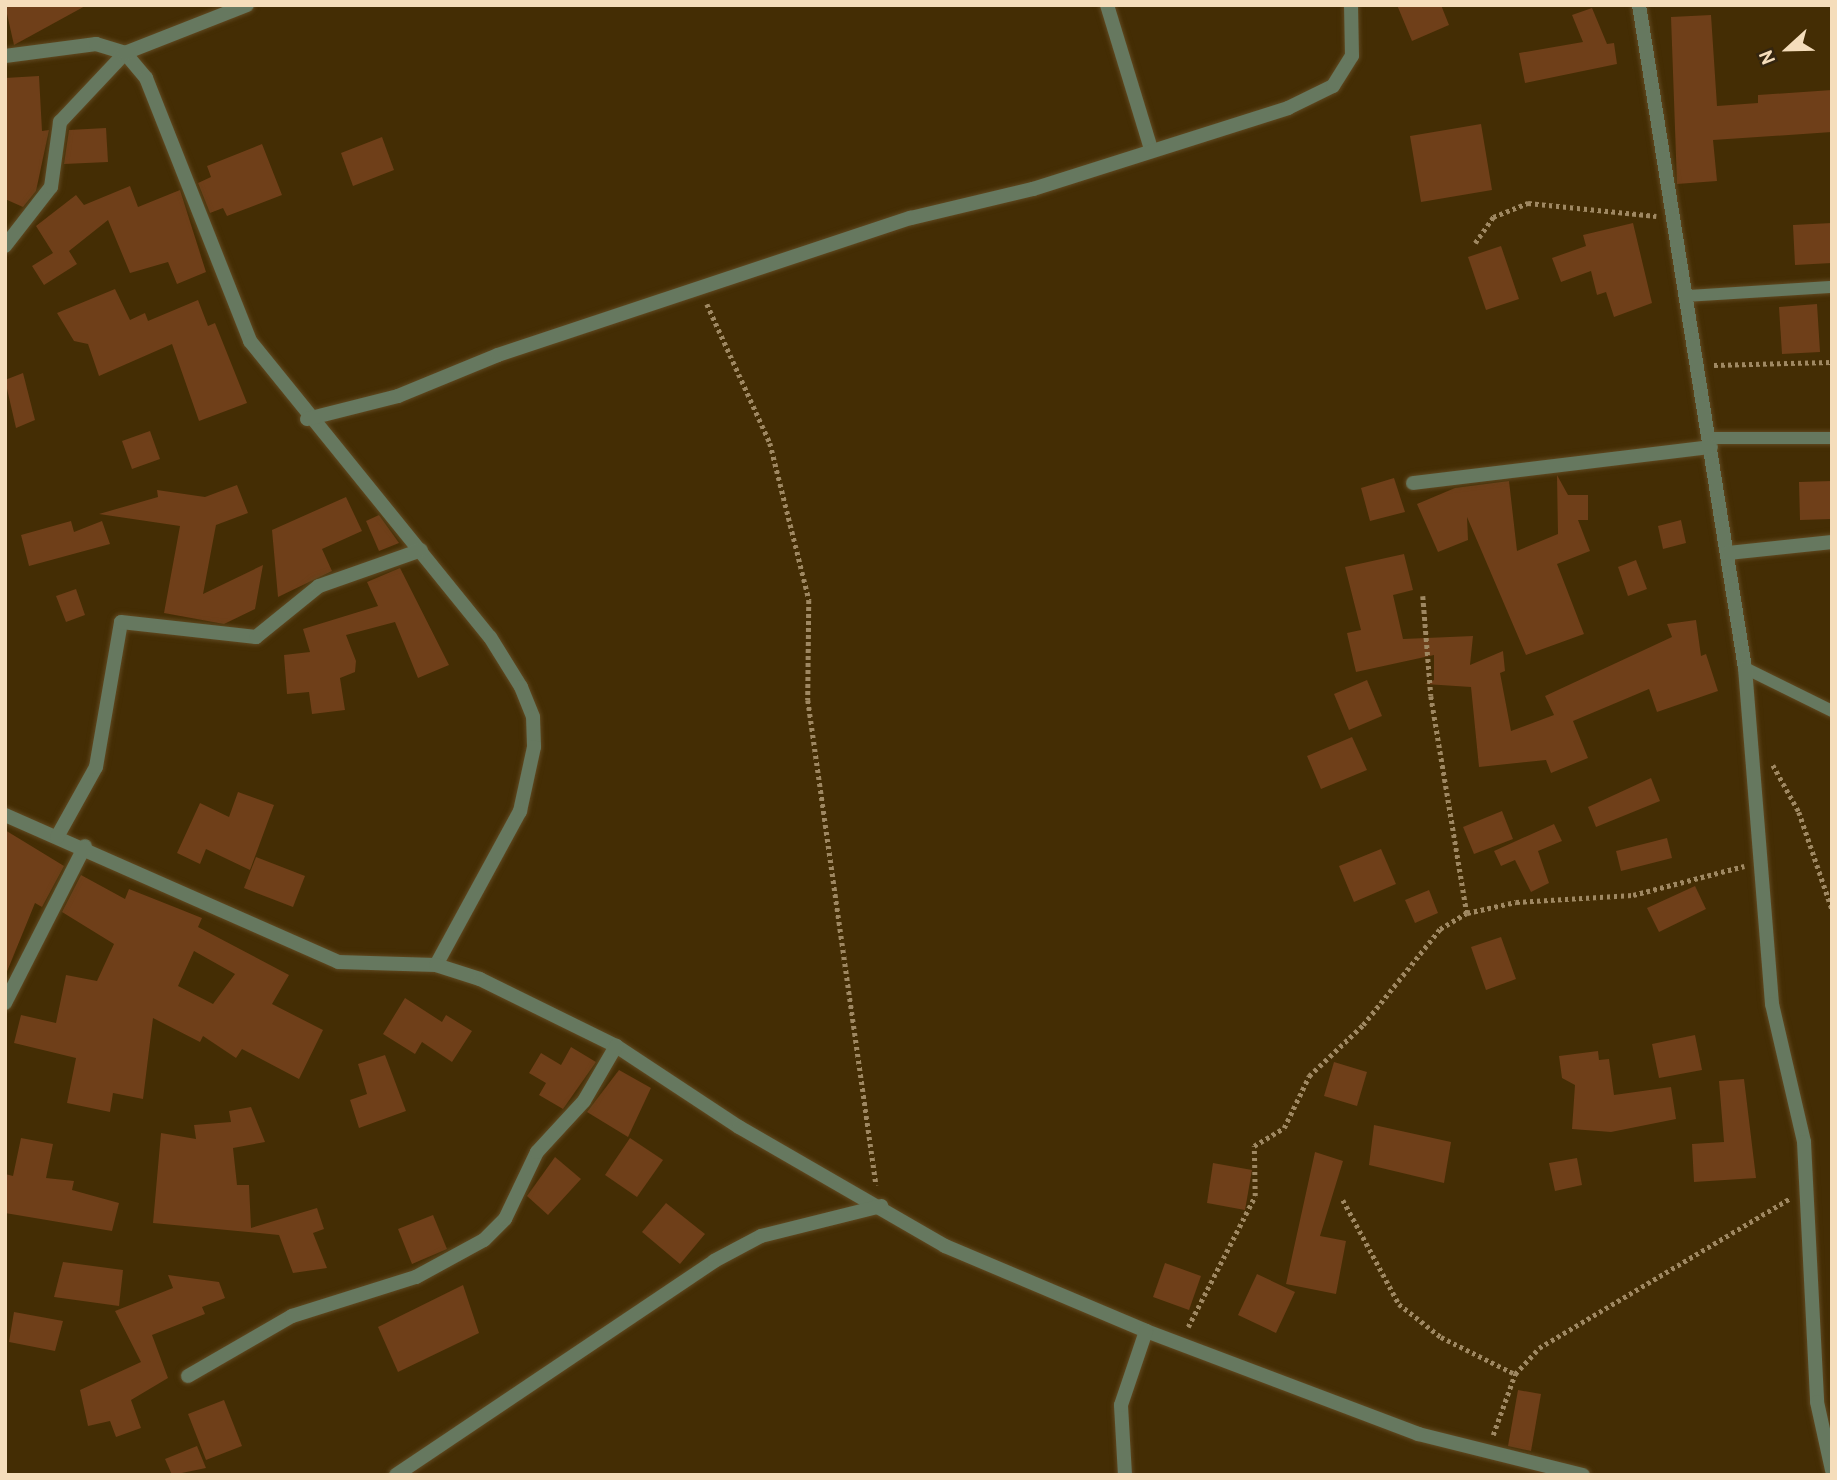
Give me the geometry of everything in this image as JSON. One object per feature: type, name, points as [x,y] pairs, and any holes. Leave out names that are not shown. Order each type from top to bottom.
[{"type":"street","points":[[5,246],[51,187],[60,122],[125,53],[247,5]]},
{"type":"street","points":[[1107,5],[1151,149]]},
{"type":"street","points":[[307,419],[398,396],[498,355],[700,287],[1288,108],[1333,86],[1352,56],[1351,5]]},
{"type":"street","points":[[1639,5],[1696,366],[1711,442],[1745,668],[1752,727],[1772,1004],[1804,1142],[1803,1191],[1817,1402],[1832,1470]]},
{"type":"street","points":[[5,56],[96,44],[125,53],[146,78],[250,341],[307,419],[421,550],[490,637],[533,717],[520,811],[436,965]]},
{"type":"street","points":[[1413,483],[1711,442]]},
{"type":"street","points":[[1728,553],[1832,542]]},
{"type":"street","points":[[57,837],[96,767],[121,622],[257,637],[319,586],[421,550]]},
{"type":"street","points":[[5,815],[85,846],[338,962],[436,965],[616,1046],[739,1127],[881,1206],[945,1246],[1146,1331],[1418,1434],[1583,1475]]},
{"type":"street","points":[[5,1003],[85,846]]},
{"type":"street","points":[[188,1376],[292,1316],[416,1277],[484,1240],[505,1219],[537,1152],[584,1101],[616,1046]]},
{"type":"street","points":[[396,1475],[714,1261],[761,1236],[881,1206]]},
{"type":"street","points":[[1125,1475],[1121,1405],[1146,1331]]},
{"type":"lane","points":[[1687,296],[1832,287]]},
{"type":"lane","points":[[1711,442],[1832,438]]},
{"type":"lane","points":[[1745,668],[1832,711]]},
{"type":"path","points":[[1475,243],[1493,216],[1528,203],[1674,218]]},
{"type":"path","points":[[700,287],[770,443],[809,600],[808,700],[852,995],[860,1105],[881,1206]]},
{"type":"path","points":[[1696,366],[1832,362]]},
{"type":"path","points":[[1423,596],[1431,696],[1467,913]]},
{"type":"path","points":[[1752,727],[1799,812],[1832,909]]},
{"type":"path","points":[[1179,1344],[1255,1196],[1254,1146],[1284,1128],[1309,1076],[1363,1025],[1426,943],[1467,913],[1516,902],[1633,895],[1761,862]]},
{"type":"path","points":[[1488,1453],[1515,1374],[1538,1348],[1803,1191]]},
{"type":"path","points":[[1343,1200],[1399,1304],[1441,1337],[1515,1374]]},
{"type":"building","points":[[5,5],[87,5],[14,45]]},
{"type":"building","points":[[1397,5],[1441,5],[1449,25],[1412,41]]},
{"type":"building","points":[[1592,8],[1607,44],[1614,43],[1617,64],[1525,83],[1519,53],[1583,42],[1572,15]]},
{"type":"building","points":[[1711,15],[1717,106],[1758,103],[1758,95],[1832,90],[1832,132],[1713,140],[1717,181],[1677,184],[1671,17]]},
{"type":"building","points":[[39,76],[42,131],[49,130],[36,191],[23,207],[5,199],[5,78]]},
{"type":"building","points":[[1481,124],[1492,190],[1421,202],[1410,136]]},
{"type":"building","points":[[106,128],[108,162],[64,164],[69,130]]},
{"type":"building","points":[[382,137],[394,170],[353,186],[341,153]]},
{"type":"building","points":[[262,144],[282,195],[227,216],[223,208],[210,213],[198,183],[211,177],[207,166]]},
{"type":"building","points":[[130,186],[138,207],[180,190],[206,272],[177,284],[168,262],[130,273],[108,220],[69,251],[77,264],[44,285],[32,266],[53,253],[36,226],[76,195],[84,205]]},
{"type":"building","points":[[1633,223],[1652,303],[1614,317],[1606,292],[1597,295],[1591,271],[1561,282],[1552,258],[1586,246],[1583,235]]},
{"type":"building","points":[[1832,223],[1832,263],[1795,265],[1793,225]]},
{"type":"building","points":[[1501,246],[1519,299],[1486,310],[1468,257]]},
{"type":"building","points":[[115,289],[130,320],[145,313],[148,321],[198,300],[208,326],[215,323],[247,403],[199,421],[172,344],[99,376],[88,344],[74,341],[57,313]]},
{"type":"building","points":[[1817,304],[1820,352],[1782,354],[1779,307]]},
{"type":"building","points":[[23,373],[35,420],[16,428],[5,380]]},
{"type":"building","points":[[150,431],[160,459],[132,469],[122,441]]},
{"type":"building","points":[[1557,475],[1568,495],[1588,495],[1588,520],[1578,520],[1590,551],[1557,564],[1584,634],[1526,655],[1467,517],[1468,540],[1438,552],[1417,504],[1455,488],[1509,481],[1517,551],[1558,534]]},
{"type":"building","points":[[1394,478],[1405,512],[1370,521],[1361,488]]},
{"type":"building","points":[[1832,481],[1832,519],[1800,520],[1799,482]]},
{"type":"building","points":[[237,485],[248,513],[216,525],[203,594],[263,565],[255,609],[224,624],[164,613],[180,526],[99,514],[158,497],[157,490],[205,497]]},
{"type":"building","points":[[346,497],[362,531],[322,549],[332,571],[278,597],[272,530]]},
{"type":"building","points":[[379,515],[399,543],[379,551],[366,521]]},
{"type":"building","points":[[1681,520],[1686,543],[1663,549],[1658,526]]},
{"type":"building","points":[[71,521],[74,532],[102,521],[110,544],[29,566],[21,535]]},
{"type":"building","points":[[1404,554],[1413,590],[1393,595],[1403,639],[1473,636],[1470,665],[1503,651],[1505,671],[1500,673],[1511,731],[1554,715],[1545,696],[1672,637],[1667,624],[1696,620],[1701,656],[1706,654],[1718,691],[1657,712],[1649,689],[1573,721],[1588,758],[1551,773],[1546,760],[1479,767],[1471,687],[1425,684],[1434,680],[1434,655],[1356,672],[1347,633],[1361,630],[1345,567]]},
{"type":"building","points":[[1636,560],[1647,589],[1628,596],[1618,567]]},
{"type":"building","points":[[400,568],[449,665],[418,678],[395,622],[346,635],[356,661],[355,672],[340,678],[345,710],[312,714],[309,692],[287,694],[284,655],[310,652],[303,629],[378,606],[367,582]]},
{"type":"building","points":[[76,589],[85,615],[66,622],[56,596]]},
{"type":"building","points":[[1367,680],[1382,716],[1349,730],[1334,694]]},
{"type":"building","points":[[1352,737],[1367,770],[1321,789],[1307,756]]},
{"type":"building","points":[[1651,778],[1660,801],[1596,827],[1588,807]]},
{"type":"building","points":[[238,792],[274,805],[250,870],[206,849],[200,864],[177,853],[200,803],[229,817]]},
{"type":"building","points":[[1502,811],[1513,839],[1474,854],[1463,827]]},
{"type":"building","points":[[1554,824],[1562,841],[1538,851],[1549,883],[1531,892],[1515,860],[1501,866],[1494,851]]},
{"type":"building","points":[[5,830],[64,866],[42,907],[35,903],[6,974]]},
{"type":"building","points":[[1667,838],[1672,858],[1621,871],[1616,851]]},
{"type":"building","points":[[1381,849],[1396,884],[1354,902],[1339,866]]},
{"type":"building","points":[[256,857],[305,876],[293,907],[244,888]]},
{"type":"building","points":[[81,875],[125,899],[129,889],[202,918],[198,927],[289,975],[272,1004],[323,1030],[299,1079],[242,1049],[236,1058],[203,1036],[200,1042],[153,1018],[143,1099],[113,1093],[110,1112],[67,1103],[76,1058],[14,1043],[21,1015],[56,1023],[66,975],[97,981],[114,944],[62,912]],"holes":[[[194,951],[235,974],[213,1004],[178,986]]]},
{"type":"building","points":[[1695,886],[1706,909],[1659,932],[1647,908]]},
{"type":"building","points":[[1429,890],[1438,913],[1415,923],[1405,900]]},
{"type":"building","points":[[1501,937],[1516,979],[1486,990],[1471,947]]},
{"type":"building","points":[[405,998],[442,1022],[446,1015],[472,1031],[452,1062],[422,1042],[415,1054],[383,1034]]},
{"type":"building","points":[[1695,1035],[1702,1070],[1659,1078],[1652,1044]]},
{"type":"building","points":[[571,1047],[596,1062],[563,1109],[539,1095],[546,1083],[529,1073],[541,1053],[561,1065]]},
{"type":"building","points":[[1598,1051],[1599,1060],[1609,1059],[1614,1095],[1671,1087],[1676,1119],[1611,1132],[1572,1129],[1575,1085],[1562,1078],[1559,1056]]},
{"type":"building","points":[[385,1055],[406,1111],[359,1128],[350,1100],[367,1094],[358,1064]]},
{"type":"building","points":[[1334,1062],[1367,1072],[1357,1106],[1324,1096]]},
{"type":"building","points":[[619,1070],[651,1088],[628,1137],[587,1112]]},
{"type":"building","points":[[1744,1079],[1756,1178],[1694,1182],[1692,1144],[1724,1142],[1719,1081]]},
{"type":"building","points":[[251,1107],[265,1142],[233,1148],[237,1185],[249,1185],[251,1228],[317,1208],[324,1229],[313,1233],[327,1268],[293,1273],[279,1235],[153,1223],[161,1133],[196,1139],[194,1125],[231,1122],[229,1111]]},
{"type":"building","points":[[1374,1125],[1451,1142],[1444,1183],[1369,1165]]},
{"type":"building","points":[[21,1138],[53,1144],[46,1178],[74,1181],[72,1190],[119,1203],[112,1231],[5,1213],[5,1174],[13,1176]]},
{"type":"building","points":[[630,1138],[663,1160],[637,1197],[605,1175]]},
{"type":"building","points":[[1315,1152],[1343,1161],[1320,1236],[1346,1241],[1336,1294],[1286,1284]]},
{"type":"building","points":[[555,1157],[581,1179],[548,1215],[527,1196]]},
{"type":"building","points":[[1577,1158],[1582,1185],[1555,1191],[1549,1163]]},
{"type":"building","points":[[1213,1163],[1252,1170],[1245,1210],[1207,1203]]},
{"type":"building","points":[[666,1203],[705,1234],[680,1264],[642,1232]]},
{"type":"building","points":[[433,1215],[447,1249],[412,1264],[398,1229]]},
{"type":"building","points":[[63,1262],[123,1270],[119,1306],[54,1297]]},
{"type":"building","points":[[1165,1263],[1201,1276],[1189,1310],[1153,1297]]},
{"type":"building","points":[[1257,1274],[1295,1292],[1276,1333],[1238,1315]]},
{"type":"building","points":[[168,1275],[219,1282],[225,1298],[202,1307],[205,1314],[152,1335],[168,1378],[131,1400],[141,1428],[116,1437],[110,1421],[88,1426],[80,1390],[141,1362],[115,1311],[173,1288]]},
{"type":"building","points":[[463,1285],[479,1333],[398,1372],[378,1327]]},
{"type":"building","points":[[14,1312],[63,1321],[55,1351],[9,1342]]},
{"type":"building","points":[[1518,1390],[1541,1394],[1531,1451],[1508,1446]]},
{"type":"building","points":[[224,1400],[242,1446],[206,1460],[188,1414]]},
{"type":"building","points":[[197,1446],[206,1468],[172,1475],[165,1459]]}]
